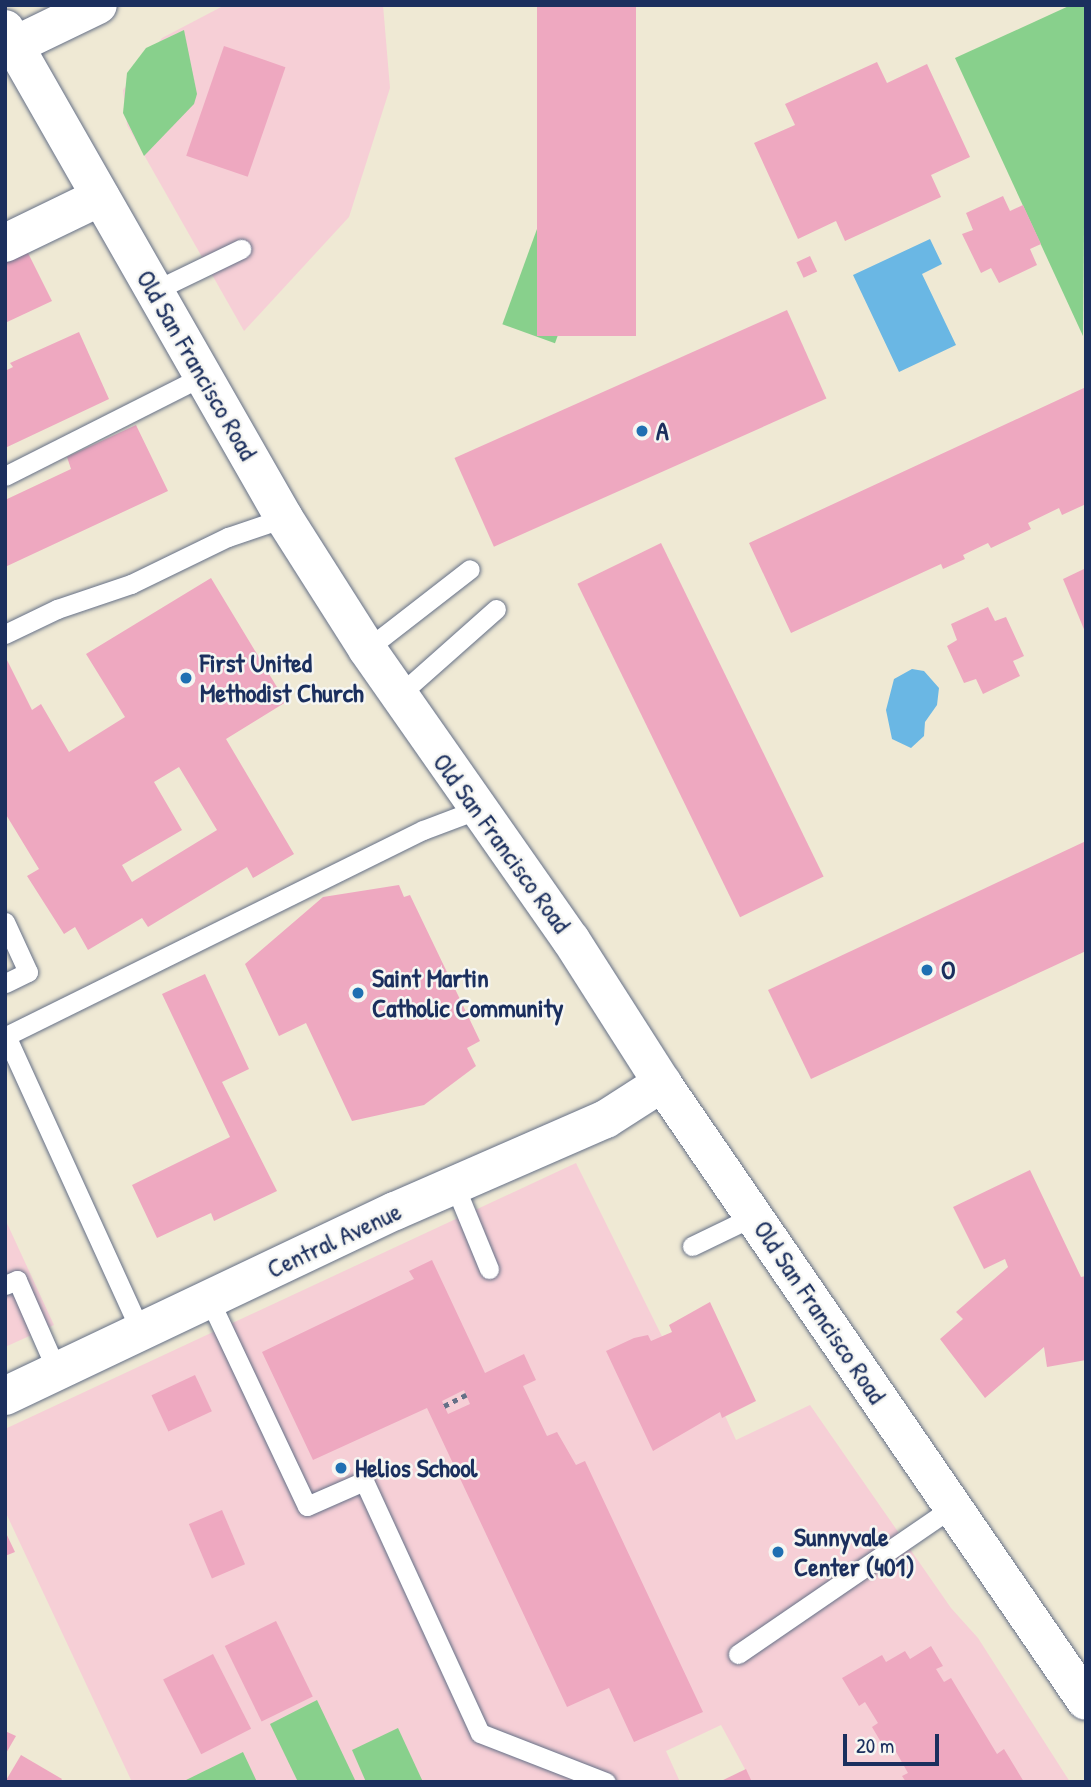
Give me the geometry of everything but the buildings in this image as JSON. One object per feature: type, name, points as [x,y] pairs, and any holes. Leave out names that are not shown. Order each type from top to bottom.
[{"type":"main road","points":[[8,41],[98,5]]},
{"type":"main road","name":"Old San Francisco Road","points":[[8,41],[284,519],[367,649],[477,810],[572,940],[663,1083],[1086,1701]]},
{"type":"main road","points":[[5,243],[100,197]]},
{"type":"main road","name":"Central Avenue","points":[[5,1396],[454,1184],[606,1119],[663,1083]]},
{"type":"lane","points":[[154,291],[241,249]]},
{"type":"lane","points":[[5,476],[203,376]]},
{"type":"lane","points":[[5,634],[57,609],[131,584],[228,537],[284,519]]},
{"type":"lane","points":[[367,649],[470,569]]},
{"type":"lane","points":[[398,696],[496,609]]},
{"type":"lane","points":[[141,1332],[6,1036],[423,830],[477,810]]},
{"type":"lane","points":[[5,922],[28,972],[5,982]]},
{"type":"lane","points":[[454,1184],[489,1269]]},
{"type":"lane","points":[[692,1246],[754,1216]]},
{"type":"lane","points":[[5,1285],[17,1280],[57,1371]]},
{"type":"lane","points":[[209,1299],[307,1506],[364,1482],[480,1733],[606,1782]]},
{"type":"lane","points":[[738,1654],[953,1507]]},
{"type":"path","points":[[444,1406],[466,1395]]},
{"type":"shaded area","points":[[225,5],[383,5],[390,88],[349,217],[244,331],[127,125],[123,90],[162,38]]},
{"type":"shaded area","name":"Helios School","points":[[576,1163],[702,1417],[722,1409],[736,1440],[810,1405],[951,1608],[978,1638],[1070,1782],[752,1782],[721,1725],[666,1751],[680,1782],[132,1782],[5,1511],[5,1429]]},
{"type":"shaded area","points":[[5,1219],[54,1325],[5,1347]]},
{"type":"green space","points":[[1071,5],[1086,5],[1083,336],[955,58]]},
{"type":"green space","points":[[184,30],[197,94],[194,104],[144,156],[123,113],[127,73],[146,48]]},
{"type":"green space","points":[[541,218],[594,237],[555,343],[502,324]]},
{"type":"green space","points":[[317,1700],[356,1782],[298,1782],[270,1724]]},
{"type":"green space","points":[[398,1728],[423,1782],[366,1782],[352,1750]]},
{"type":"green space","points":[[243,1752],[257,1782],[182,1782]]},
{"type":"water","points":[[930,239],[942,264],[922,274],[956,345],[899,372],[853,275]]},
{"type":"water","points":[[912,669],[924,671],[939,688],[937,705],[925,722],[924,736],[911,748],[892,739],[886,710],[894,679]]},
{"type":"place","name":"A","points":[[642,431]]},
{"type":"place","name":"First United Methodist Church","points":[[186,678]]},
{"type":"place","name":"O","points":[[927,970]]},
{"type":"place","name":"Saint Martin Catholic Community","points":[[358,993]]},
{"type":"place","name":"Helios School","points":[[341,1468]]},
{"type":"place","name":"Sunnyvale Center (401)","points":[[778,1552]]}]
